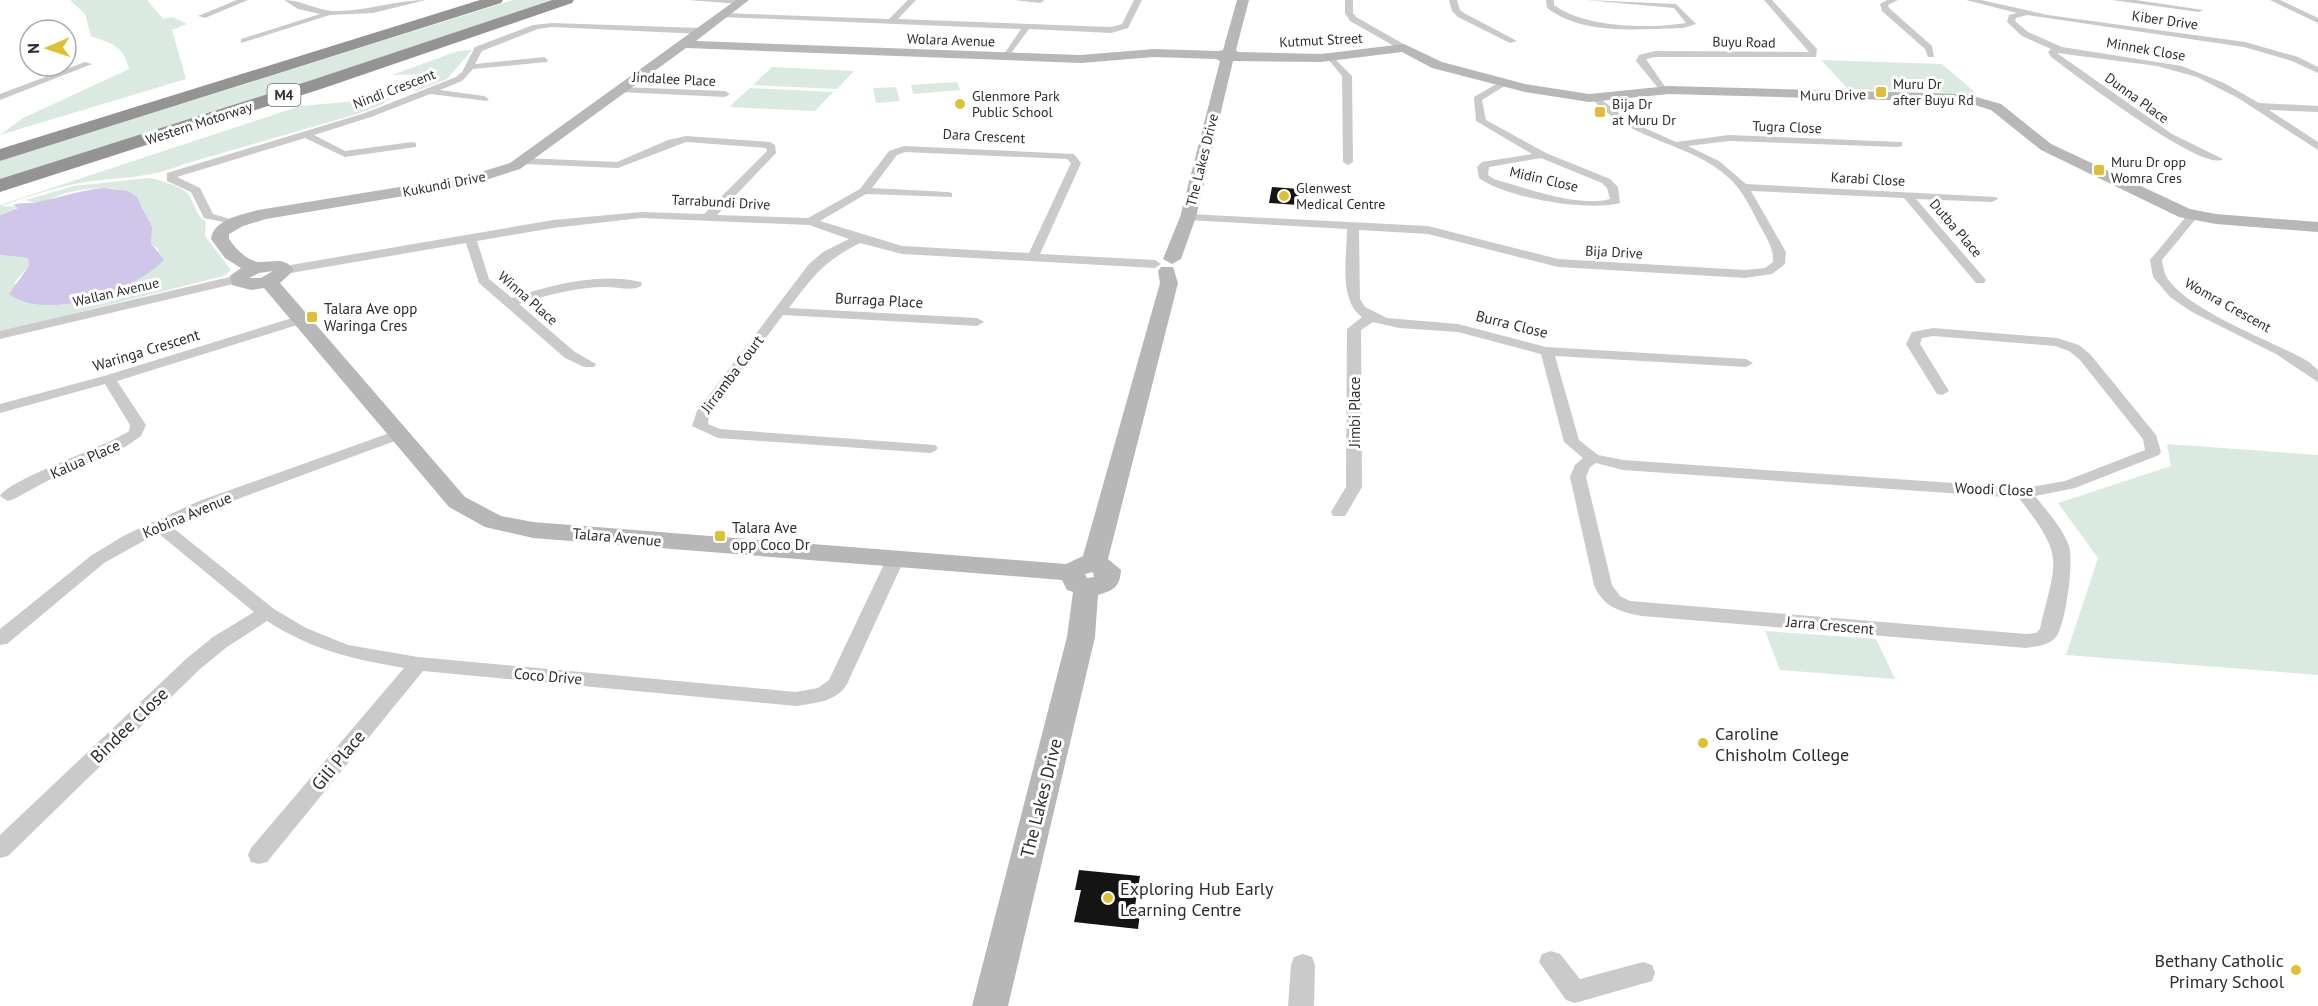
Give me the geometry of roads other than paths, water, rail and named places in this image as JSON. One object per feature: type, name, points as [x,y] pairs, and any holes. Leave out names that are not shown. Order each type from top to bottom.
[{"type":"highway","name":"Western Motorway","points":[[0,155],[496,0]]},
{"type":"highway","name":"Western Motorway","points":[[0,186],[318,84],[567,0]]},
{"type":"street","points":[[202,16],[244,0]]},
{"type":"street","points":[[288,0],[301,9],[333,12],[372,10],[422,0]]},
{"type":"street","points":[[692,0],[742,1]]},
{"type":"street","points":[[891,22],[912,0]]},
{"type":"street","points":[[1018,0],[1040,1]]},
{"type":"street","points":[[722,15],[1026,27],[1121,28],[1125,26],[1138,0]]},
{"type":"street","name":"The Lakes Drive","points":[[990,1006],[1082,637],[1084,575],[1115,495],[1169,283],[1165,265],[1188,217],[1243,0]]},
{"type":"street","name":"Muru Drive","points":[[1349,0],[1349,13],[1353,19],[1437,65],[1542,91],[1597,99],[1663,91],[1806,96],[1877,94],[1978,100],[1999,109],[2046,147],[2193,215],[2225,220],[2318,227]]},
{"type":"street","points":[[1453,0],[1460,14],[1513,40]]},
{"type":"street","points":[[1550,0],[1550,6],[1557,12],[1590,24],[1683,26],[1692,24],[1676,6],[1589,0]]},
{"type":"street","name":"Buyu Road","points":[[1663,91],[1640,61],[1642,57],[1655,54],[1813,55],[1814,51],[1768,0]]},
{"type":"street","points":[[1894,0],[1885,3],[1885,9],[1929,48],[1931,55]]},
{"type":"street","name":"Kiber Drive","points":[[1970,0],[2024,13],[2239,44],[2290,58],[2318,70]]},
{"type":"street","points":[[2116,0],[2199,10]]},
{"type":"street","points":[[2274,0],[2318,21]]},
{"type":"street","name":"Kukundi Drive","points":[[233,223],[264,214],[458,183],[498,172],[524,161],[742,1]]},
{"type":"street","points":[[244,41],[333,12]]},
{"type":"street","name":"Minnek Close","points":[[2024,13],[2011,18],[2012,24],[2034,40],[2059,48],[2186,69],[2205,76],[2318,147]]},
{"type":"street","name":"Nindi Crescent","points":[[233,223],[209,218],[196,190],[172,181],[171,175],[370,114],[430,91],[462,77],[480,48],[543,26],[701,31]]},
{"type":"street","points":[[1006,57],[1026,27]]},
{"type":"street","name":"Wolara Avenue","points":[[684,44],[1081,59],[1159,53],[1228,56]]},
{"type":"street","name":"Kutmut Street","points":[[1228,56],[1330,58],[1404,48]]},
{"type":"street","name":"Dunna Place","points":[[2059,48],[2052,52],[2054,55],[2159,130],[2218,159]]},
{"type":"street","points":[[1330,58],[1347,76],[1348,162]]},
{"type":"street","points":[[469,67],[544,60]]},
{"type":"street","points":[[0,97],[88,64]]},
{"type":"street","name":"Midin Close","points":[[1505,82],[1477,99],[1479,117],[1485,124],[1542,155],[1606,181],[1616,201],[1606,204],[1568,202],[1490,181],[1483,176],[1482,167],[1486,164],[1542,155]]},
{"type":"street","name":"Jindalee Place","points":[[622,90],[725,94]]},
{"type":"street","points":[[430,91],[484,99]]},
{"type":"street","name":"Bija Drive","points":[[1188,217],[1442,232],[1568,264],[1740,274],[1768,271],[1779,264],[1781,256],[1742,188],[1727,171],[1613,116],[1597,99]]},
{"type":"street","points":[[2252,106],[2318,109]]},
{"type":"street","points":[[304,134],[345,154],[412,145]]},
{"type":"street","name":"Tugra Close","points":[[1675,146],[1729,138],[1898,144]]},
{"type":"street","points":[[524,161],[618,165],[668,143],[686,139],[760,142],[772,146],[772,151],[709,216]]},
{"type":"street","name":"Dara Crescent","points":[[810,222],[864,191],[893,153],[904,149],[1070,156],[1076,163],[1033,257]]},
{"type":"street","name":"Karabi Close","points":[[1742,188],[1992,200]]},
{"type":"street","points":[[864,191],[922,199],[948,195]]},
{"type":"street","name":"Dutba Place","points":[[1908,196],[1980,280]]},
{"type":"street","name":"Womra Crescent","points":[[2193,215],[2156,260],[2155,268],[2160,279],[2186,302],[2238,332],[2290,355],[2307,366],[2318,378]]},
{"type":"street","name":"Tarrabundi Drive","points":[[269,273],[470,237],[609,217],[709,216],[810,222],[858,239],[902,250],[1165,265]]},
{"type":"street","points":[[233,223],[221,232],[220,239],[231,254],[269,273]]},
{"type":"street","points":[[1353,226],[1354,299],[1359,309],[1371,317]]},
{"type":"street","name":"Winna Place","points":[[470,237],[483,280],[570,355],[589,364]]},
{"type":"street","name":"Jirramba Court","points":[[858,239],[816,263],[702,414],[699,422],[703,429],[718,433],[930,448]]},
{"type":"street","points":[[238,279],[247,284],[269,273]]},
{"type":"street","name":"Talara Avenue","points":[[269,273],[302,320],[398,435],[457,502],[476,514],[506,525],[533,530],[1084,575]]},
{"type":"street","name":"Wallan Avenue","points":[[0,335],[238,279]]},
{"type":"street","points":[[510,303],[542,292],[591,283],[636,285]]},
{"type":"street","name":"Burraga Place","points":[[780,311],[977,322]]},
{"type":"street","name":"Burra Close","points":[[1371,317],[1396,323],[1463,329],[1547,351],[1746,363]]},
{"type":"street","name":"Jimbi Place","points":[[1339,512],[1350,498],[1354,487],[1354,329],[1371,317]]},
{"type":"street","name":"Waringa Crescent","points":[[0,409],[109,379],[302,320]]},
{"type":"street","name":"Woodi Close","points":[[1547,351],[1569,437],[1576,446],[1593,458],[1632,466],[2024,493],[2068,485],[2148,456],[2153,452],[2152,442],[2085,357],[2074,348],[2057,342],[1933,332],[1917,335],[1913,344],[1942,391]]},
{"type":"street","name":"Kalua Place","points":[[8,496],[43,477],[120,444],[136,433],[138,425],[109,379]]},
{"type":"street","name":"Kobina Avenue","points":[[0,639],[98,559],[159,525],[205,505],[398,435]]},
{"type":"street","name":"Jarra Crescent","points":[[1593,458],[1583,465],[1578,477],[1605,591],[1620,605],[1653,611],[2020,641],[2041,639],[2049,632],[2063,556],[2052,531],[2024,493]]},
{"type":"street","name":"Coco Drive","points":[[159,525],[267,613],[299,633],[336,648],[418,664],[796,699],[811,698],[830,691],[840,679],[895,560]]},
{"type":"street","name":"Bindee Close","points":[[0,849],[193,664],[220,642],[267,613]]},
{"type":"street","name":"Gili Place","points":[[259,855],[418,664]]},
{"type":"street","points":[[1551,962],[1576,999],[1643,973]]},
{"type":"street","points":[[1301,1006],[1303,965]]},
{"type":"place","name":"Muru Dr after Buyu Rd","points":[[1881,92]]},
{"type":"place","name":"Glenmore Park Public School","points":[[960,104]]},
{"type":"place","name":"Bija Dr at Muru Dr","points":[[1600,112]]},
{"type":"place","name":"Muru Dr opp Womra Cres","points":[[2099,170]]},
{"type":"place","name":"Glenwest Medical Centre","points":[[1284,196]]},
{"type":"place","name":"Talara Ave opp Waringa Cres","points":[[312,317]]},
{"type":"place","name":"Talara Ave opp Coco Dr","points":[[720,536]]},
{"type":"place","name":"Caroline Chisholm College","points":[[1703,743]]},
{"type":"place","name":"Exploring Hub Early Learning Centre","points":[[1108,898]]},
{"type":"place","name":"Bethany Catholic Primary School","points":[[2296,970]]}]
